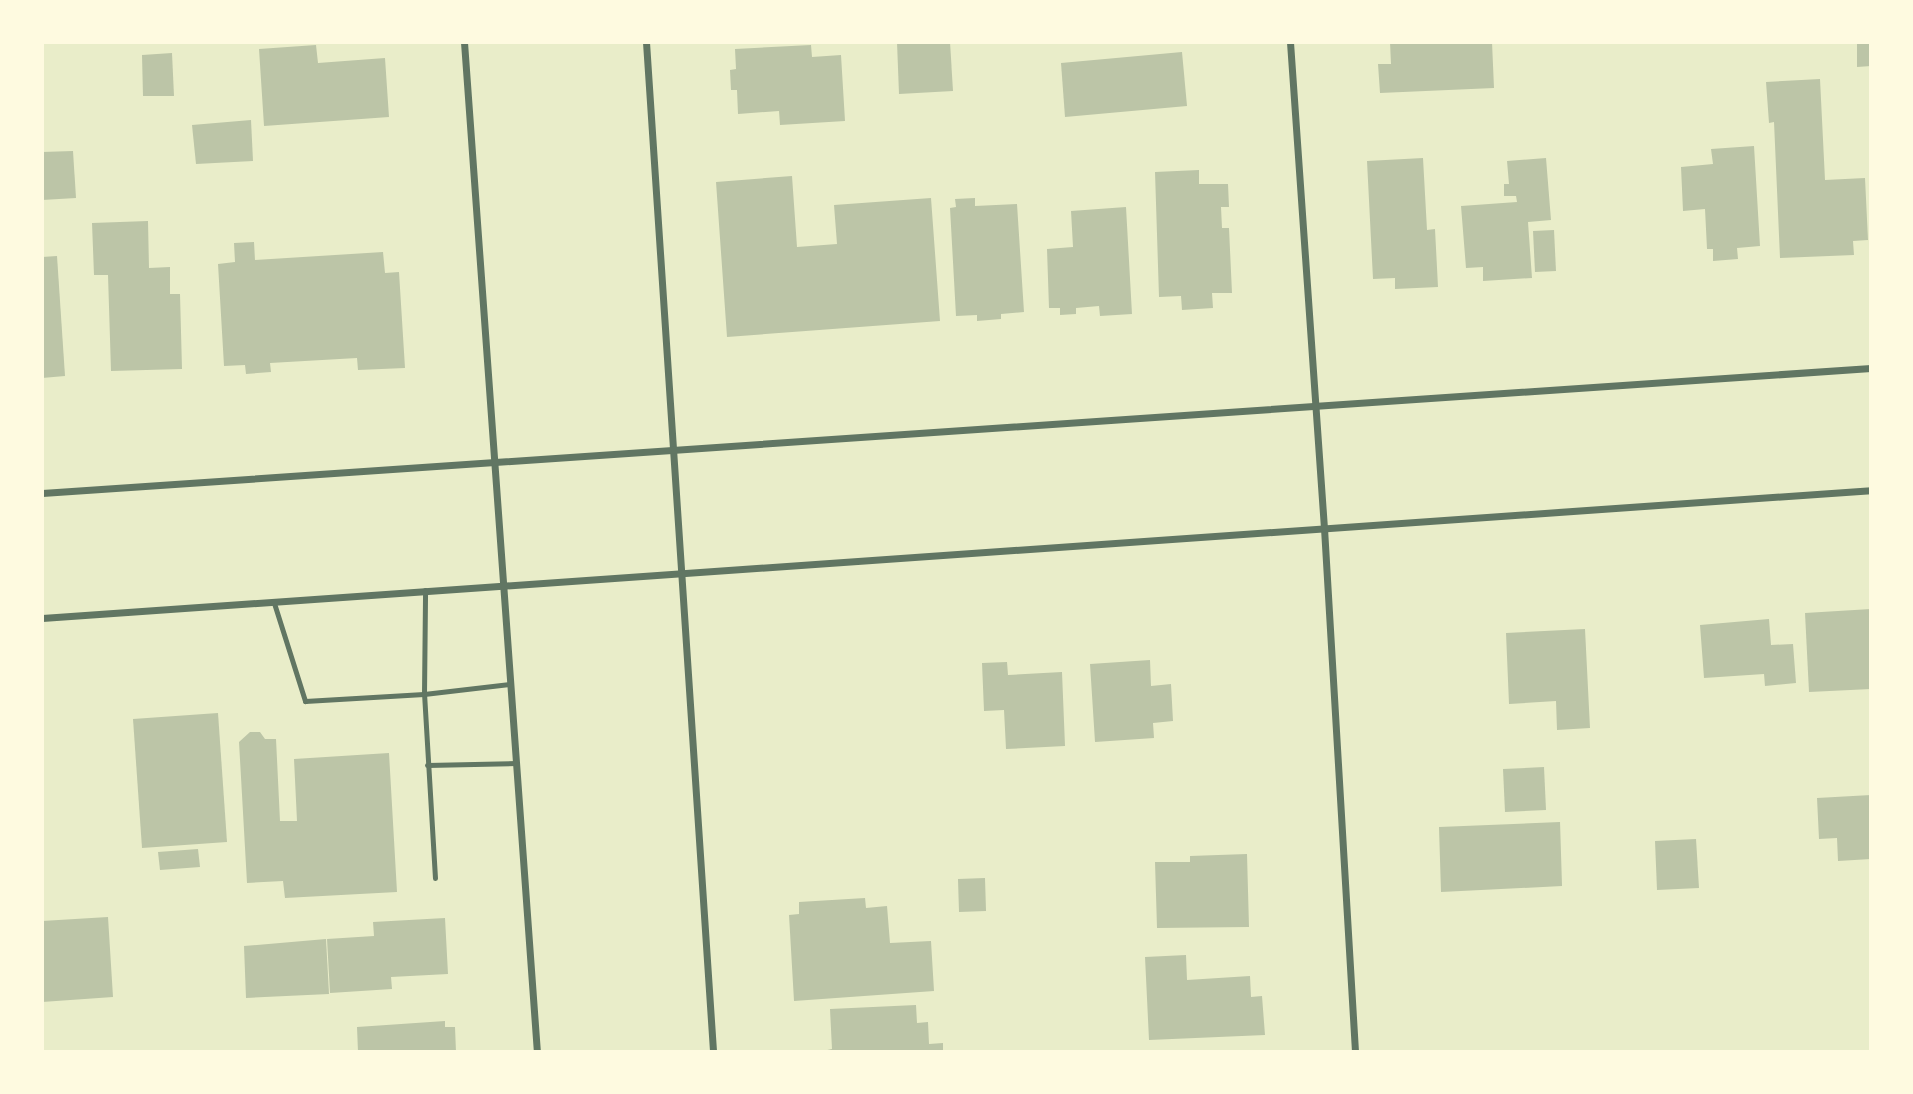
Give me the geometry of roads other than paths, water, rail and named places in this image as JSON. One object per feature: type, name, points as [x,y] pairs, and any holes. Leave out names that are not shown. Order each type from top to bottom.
[{"type":"street","points":[[464,42],[537,1052]]},
{"type":"street","points":[[646,42],[713,1052]]},
{"type":"street","points":[[1290,42],[1324,528],[1355,1052]]},
{"type":"street","points":[[42,493],[1871,368]]},
{"type":"street","points":[[42,618],[274,603],[425,589],[503,586],[1871,490]]},
{"type":"lane","points":[[425,589],[424,694],[435,878]]},
{"type":"lane","points":[[274,603],[305,701],[424,694],[510,684]]},
{"type":"lane","points":[[427,765],[516,762]]}]
